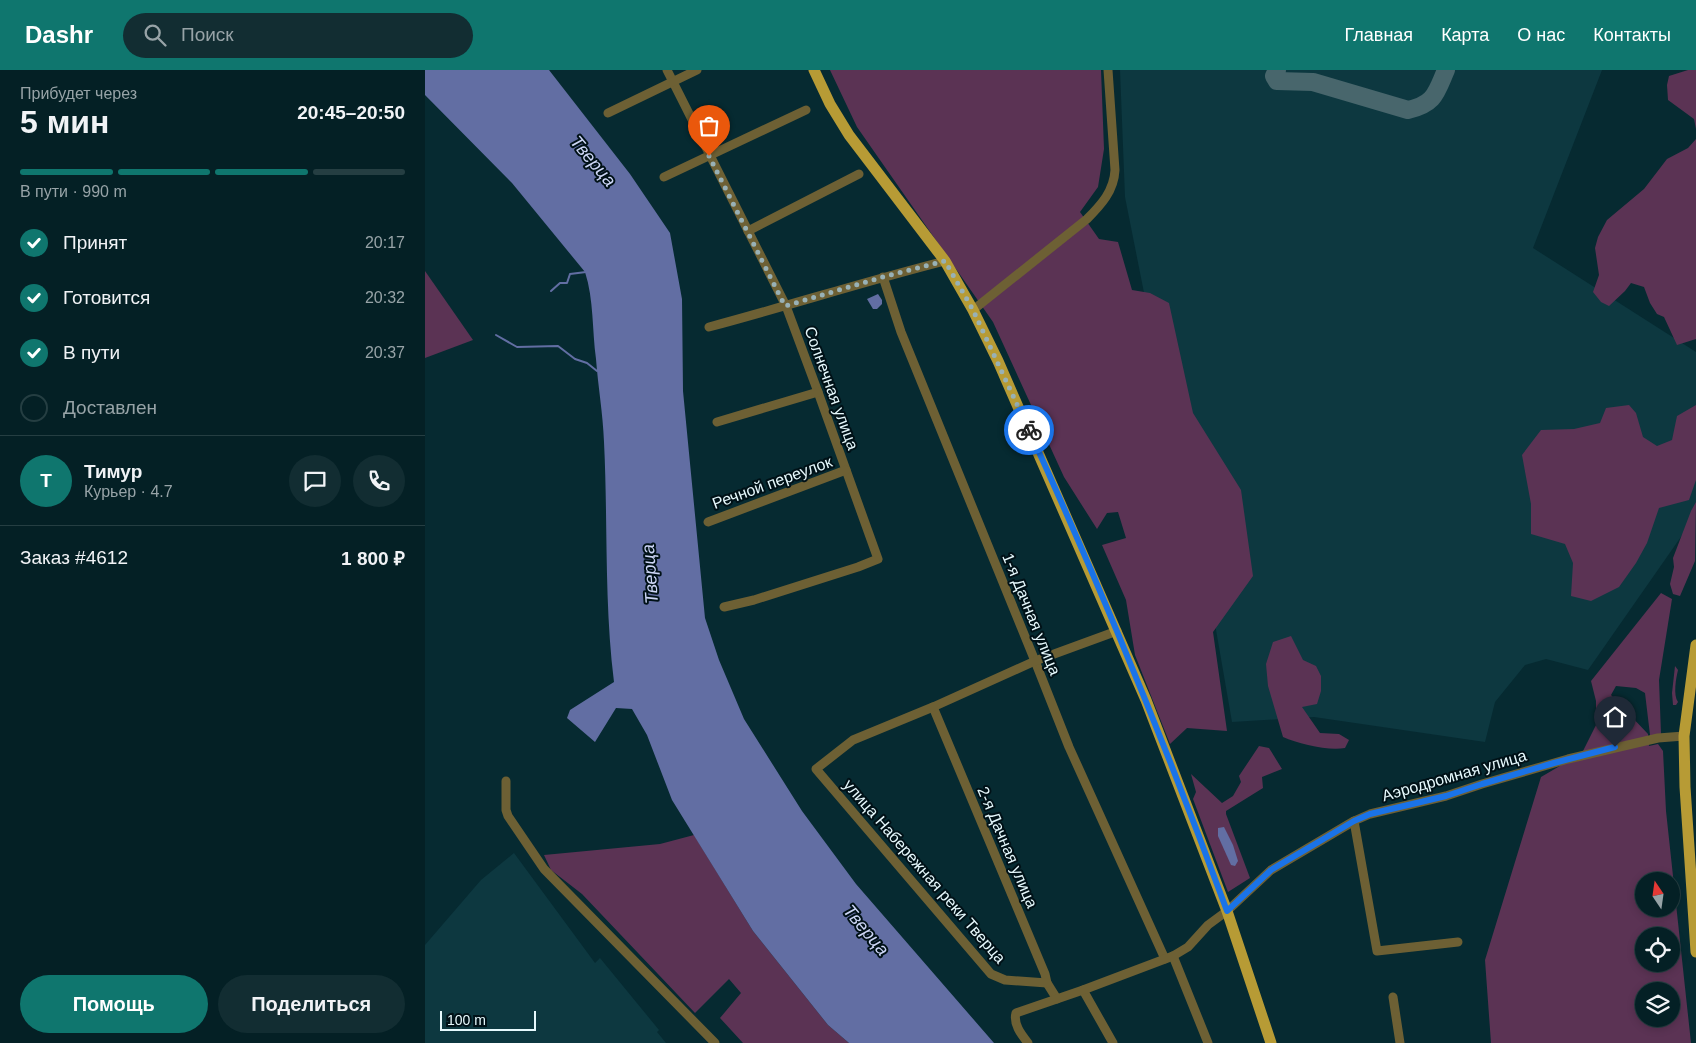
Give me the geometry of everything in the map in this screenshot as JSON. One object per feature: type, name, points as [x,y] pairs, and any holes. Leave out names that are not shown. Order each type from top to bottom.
[{"type":"main road","points":[[815,70],[830,104],[854,143],[945,261],[973,310],[1037,447],[1146,700],[1227,911],[1271,1043]]},
{"type":"main road","points":[[1696,645],[1684,736],[1685,797],[1696,952]]},
{"type":"street","name":"Солнечная улица","points":[[667,70],[785,306],[878,560],[754,600],[724,607]]},
{"type":"street","points":[[609,113],[697,70]]},
{"type":"street","points":[[973,310],[1087,219],[1109,192],[1115,170],[1108,70]]},
{"type":"street","points":[[664,177],[806,110]]},
{"type":"street","points":[[748,231],[859,174]]},
{"type":"street","points":[[709,327],[945,261]]},
{"type":"street","name":"1-я Дачная улица","points":[[883,277],[901,332],[1069,747],[1208,1043]]},
{"type":"street","points":[[717,422],[818,392]]},
{"type":"street","name":"Речной переулок","points":[[708,522],[846,470]]},
{"type":"street","points":[[933,707],[1035,661],[1117,631]]},
{"type":"street","name":"улица Набережная реки Тверца","points":[[933,707],[853,740],[816,769],[991,974],[1005,980],[1047,983]]},
{"type":"street","name":"2-я Дачная улица","points":[[933,707],[1045,974],[1047,983],[1057,998]]},
{"type":"street","name":"Аэродромная улица","points":[[1028,1043],[1021,1034],[1014,1019],[1016,1013],[1169,957],[1188,947],[1209,925],[1271,870],[1354,821],[1370,814],[1446,796],[1567,759],[1658,738],[1684,736]]},
{"type":"street","points":[[506,781],[506,810],[508,816],[544,869],[715,1043]]},
{"type":"street","points":[[1354,821],[1377,951],[1458,942]]},
{"type":"street","points":[[1083,990],[1113,1043]]},
{"type":"street","points":[[1393,997],[1400,1043]]},
{"type":"shaded area","points":[[830,70],[1101,70],[1104,149],[1098,187],[1080,212],[1099,239],[1118,242],[1132,290],[1150,293],[1169,303],[1193,413],[1241,490],[1253,576],[1213,632],[1227,731],[1187,728],[1170,744],[1135,655],[1126,600],[1102,545],[1126,538],[1118,512],[1107,513],[1097,529],[1064,477],[993,322],[857,127]]},
{"type":"shaded area","points":[[1120,70],[1602,70],[1533,248],[1696,352],[1696,508],[1692,521],[1588,670],[1546,659],[1525,665],[1495,702],[1485,742],[1314,717],[1232,722],[1206,572],[1154,343],[1125,197]]},
{"type":"shaded area","points":[[1688,70],[1696,70],[1696,129],[1694,119],[1668,100],[1667,85],[1669,76]]},
{"type":"shaded area","points":[[1696,139],[1696,339],[1677,345],[1664,317],[1657,314],[1650,303],[1644,287],[1631,283],[1609,306],[1601,302],[1593,292],[1599,275],[1595,248],[1598,237],[1607,220],[1644,189],[1667,159],[1688,148]]},
{"type":"shaded area","points":[[425,271],[473,340],[425,358]]},
{"type":"shaded area","points":[[1629,405],[1636,413],[1643,437],[1657,446],[1672,440],[1677,416],[1696,405],[1696,480],[1689,500],[1659,508],[1647,543],[1619,587],[1591,601],[1571,596],[1573,563],[1565,544],[1531,534],[1531,504],[1522,455],[1541,430],[1574,429],[1600,423],[1606,408]]},
{"type":"shaded area","points":[[1696,502],[1695,561],[1680,596],[1673,594],[1670,584],[1674,567],[1673,558]]},
{"type":"shaded area","points":[[1661,593],[1672,599],[1659,680],[1661,734],[1655,738],[1650,735],[1645,693],[1636,688],[1616,686],[1611,695],[1648,734],[1649,746],[1658,744],[1663,751],[1666,811],[1673,872],[1635,872],[1635,918],[1678,918],[1678,927],[1635,927],[1635,972],[1680,972],[1680,941],[1691,1043],[1491,1043],[1485,960],[1541,777],[1582,753],[1596,725],[1596,701],[1591,681]]},
{"type":"shaded area","points":[[1291,636],[1303,660],[1316,666],[1321,676],[1321,691],[1317,704],[1302,707],[1320,733],[1339,734],[1349,740],[1345,748],[1330,749],[1283,737],[1268,686],[1266,664],[1273,642]]},
{"type":"shaded area","points":[[1675,666],[1678,670],[1675,691],[1678,702],[1676,705],[1673,705],[1672,693]]},
{"type":"shaded area","points":[[1259,746],[1269,748],[1282,769],[1262,777],[1263,788],[1226,811],[1250,878],[1228,892],[1193,799],[1196,792],[1191,774],[1222,803],[1233,796],[1241,782],[1239,776]]},
{"type":"shaded area","points":[[694,835],[753,931],[828,1025],[849,1043],[743,1043],[720,1018],[741,993],[729,979],[695,1013],[582,894],[551,870],[544,855],[660,844]]},
{"type":"shaded area","points":[[514,853],[595,963],[600,958],[659,1030],[657,1032],[666,1043],[425,1043],[425,945],[481,880]]},
{"type":"water","name":"Тверца","points":[[425,70],[549,70],[630,174],[670,233],[682,299],[683,391],[705,618],[719,660],[744,719],[802,811],[856,884],[994,1043],[849,1043],[828,1025],[753,931],[672,800],[647,735],[632,709],[616,708],[595,742],[567,718],[570,710],[614,682],[607,592],[603,432],[588,283],[585,272],[512,183],[425,95]]},
{"type":"water","points":[[878,294],[882,304],[877,309],[873,309],[867,299]]},
{"type":"water","points":[[1224,827],[1238,861],[1235,866],[1231,865],[1218,836],[1218,828]]},
{"type":"waterway","points":[[551,291],[560,283],[567,283],[570,274],[586,272]]},
{"type":"waterway","points":[[496,335],[517,347],[558,346],[575,359],[587,363],[597,371]]},
{"type":"taxiway","points":[[1277,70],[1274,76],[1277,81],[1313,82],[1408,110],[1417,108],[1429,101],[1437,91],[1446,70]]},
{"type":"way so far","points":[[709,156],[785,306],[945,261],[973,310],[1029,430]]},
{"type":"route","points":[[1029,430],[1146,700],[1227,911],[1271,870],[1354,821],[1370,814],[1446,796],[1567,759],[1615,747]]}]
